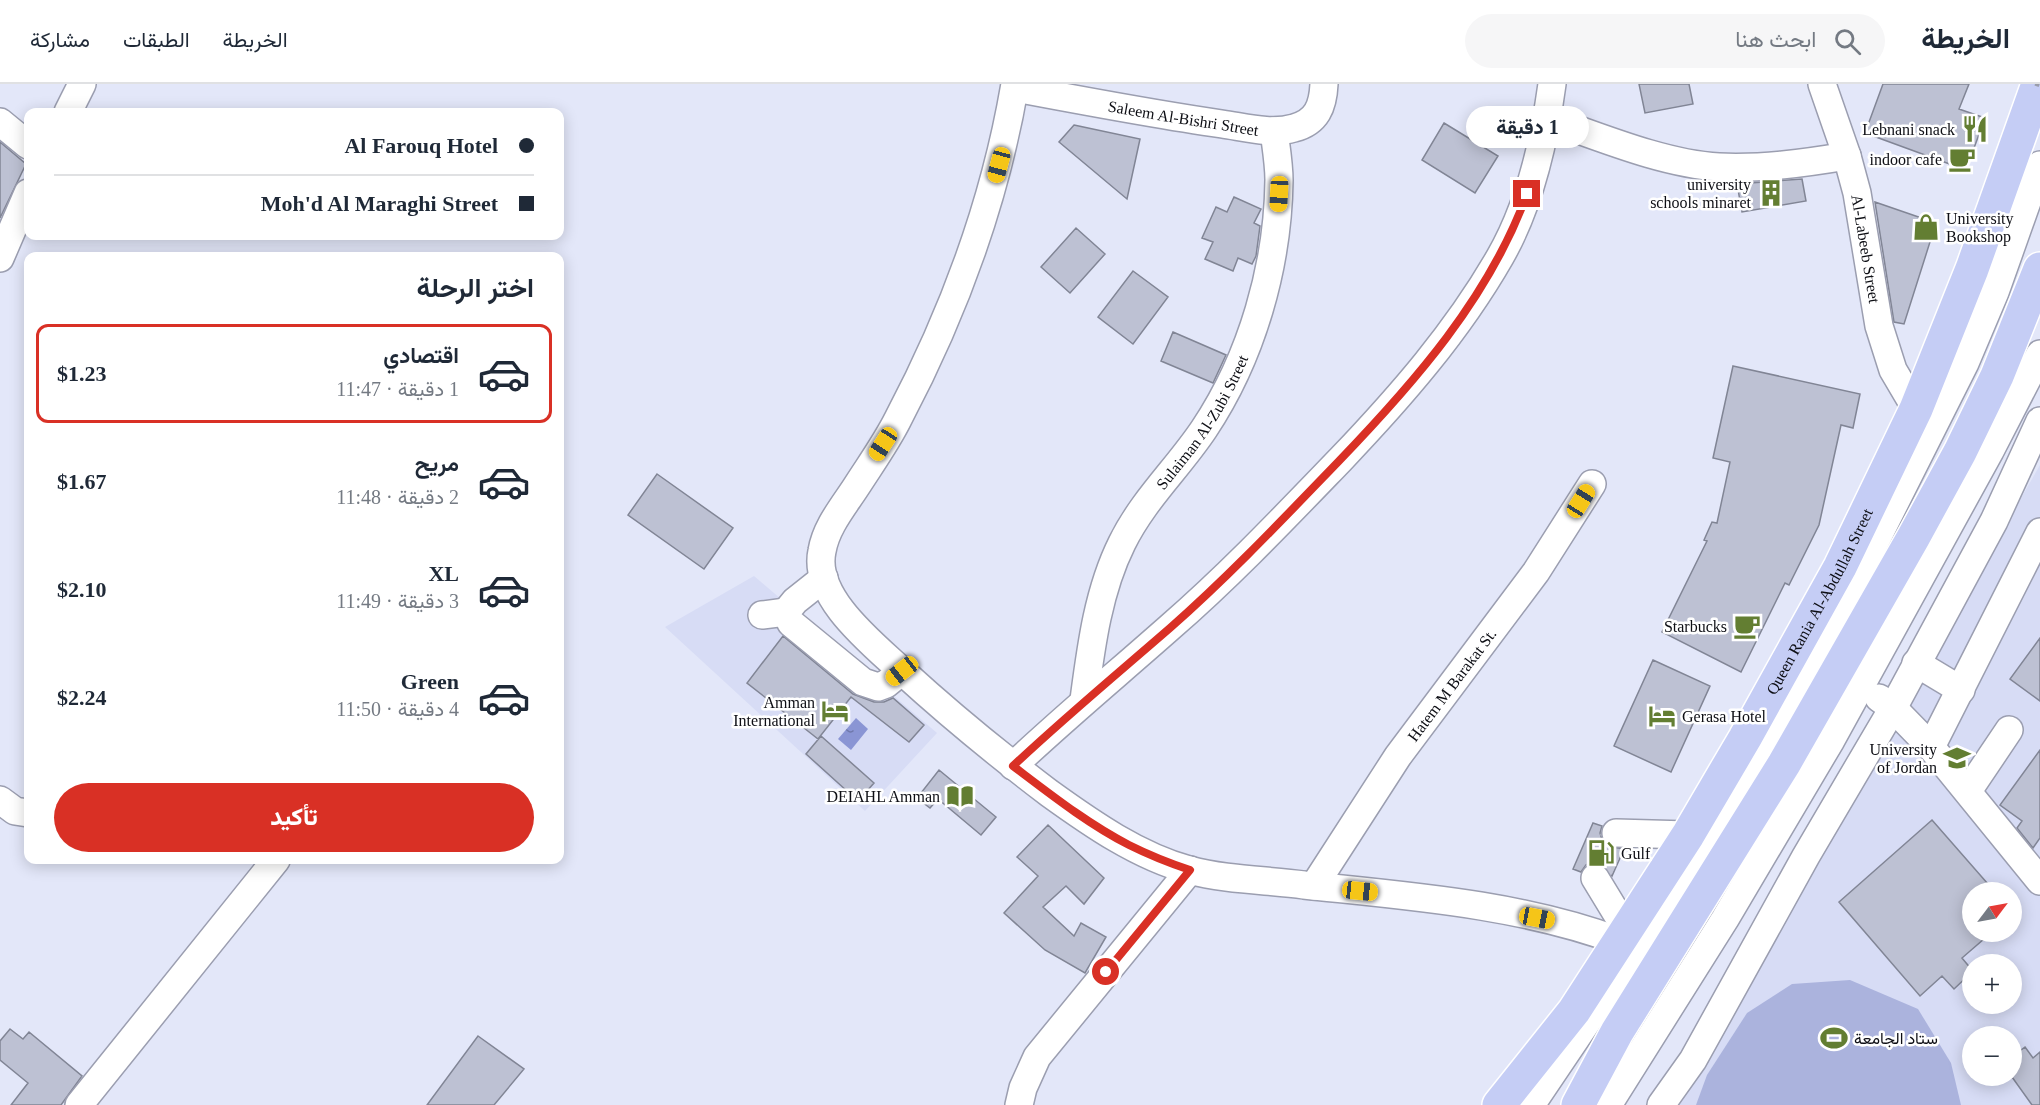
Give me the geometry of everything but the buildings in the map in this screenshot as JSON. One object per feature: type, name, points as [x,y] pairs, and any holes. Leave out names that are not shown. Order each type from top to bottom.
[{"type":"main road","name":"Queen Rania Al-Abdullah Street","points":[[1499,1105],[1574,1011],[1688,835],[1745,738],[1839,567],[1916,409],[1972,269],[2038,85]]},
{"type":"main road","points":[[1578,1105],[1617,1032],[1784,764],[1918,529],[1960,452],[1992,385],[2040,269]]},
{"type":"street","points":[[70,108],[82,84]]},
{"type":"street","name":"Saleem Al-Bishri Street","points":[[1015,86],[1180,118],[1274,131],[1296,128],[1309,122],[1322,106],[1324,84]]},
{"type":"street","points":[[1013,766],[1084,700],[1170,627],[1249,552],[1379,419],[1444,343],[1501,256],[1515,226],[1533,177],[1548,119],[1552,84]]},
{"type":"street","name":"Al-Labeeb Street","points":[[1822,84],[1857,193],[1879,326],[1885,347],[1893,370],[1916,409]]},
{"type":"street","points":[[1015,86],[1004,146],[988,204],[972,252],[929,359],[896,424],[834,520],[822,547],[820,565],[827,588],[844,614],[873,645],[1013,766],[1077,813],[1127,844],[1159,859],[1190,870],[1468,905],[1560,922],[1592,931],[1623,935]]},
{"type":"street","points":[[1548,119],[1628,147],[1689,163],[1719,167],[1810,162],[1847,156]]},
{"type":"street","points":[[0,122],[24,141]]},
{"type":"street","name":"Sulaiman Al-Zubi Street","points":[[1084,700],[1091,647],[1102,598],[1122,542],[1217,409],[1243,354],[1259,310],[1277,226],[1279,178],[1274,131]]},
{"type":"street","points":[[1531,1105],[1651,927],[1740,781],[1860,572],[1965,363],[1995,292],[2040,165]]},
{"type":"street","points":[[0,258],[24,202]]},
{"type":"street","points":[[1608,1105],[1725,919],[1861,686],[2040,356]]},
{"type":"street","points":[[1661,1105],[1685,1074],[1806,856],[1893,708],[1994,521],[2040,421]]},
{"type":"street","name":"Hatem M Barakat St.","points":[[1314,886],[1398,756],[1536,572],[1592,484]]},
{"type":"street","points":[[1931,747],[2040,532]]},
{"type":"street","points":[[824,578],[795,602],[774,614],[791,623],[863,682],[878,687],[886,684],[902,671]]},
{"type":"street","points":[[1916,663],[1961,690]]},
{"type":"street","points":[[1861,686],[1893,708],[1931,747],[2040,881]]},
{"type":"street","points":[[1968,791],[2009,730]]},
{"type":"street","points":[[0,800],[15,811],[24,812]]},
{"type":"street","points":[[1616,832],[1688,835]]},
{"type":"street","points":[[79,1105],[273,864]]},
{"type":"street","points":[[1019,1105],[1023,1088],[1037,1057],[1190,870]]},
{"type":"street","points":[[1595,878],[1623,935]]},
{"type":"shaded area","name":"University of Jordan","points":[[2040,465],[2040,1105],[1671,1105],[1949,624]]},
{"type":"shaded area","name":"Amman International","points":[[754,576],[937,733],[865,811],[665,627]]},
{"type":"shaded area","name":"ستاد الجامعة","points":[[1850,980],[1918,1009],[1951,1063],[1961,1105],[1696,1105],[1707,1075],[1747,1013],[1792,984]]},
{"type":"water","points":[[856,718],[868,729],[851,750],[838,739]]},
{"type":"tunnel","points":[[1595,878],[1616,833]]},
{"type":"place","name":"Lebnani snack","points":[[1975,129]]},
{"type":"place","name":"indoor cafe","points":[[1962,159]]},
{"type":"place","name":"university schools minaret","points":[[1771,193]]},
{"type":"place","name":"University Bookshop","points":[[1926,227]]},
{"type":"place","name":"Starbucks","points":[[1747,626]]},
{"type":"place","name":"Amman International","points":[[835,711]]},
{"type":"place","name":"Gerasa Hotel","points":[[1662,716]]},
{"type":"place","name":"University of Jordan","points":[[1957,758]]},
{"type":"place","name":"DEIAHL Amman","points":[[960,796]]},
{"type":"place","name":"Gulf","points":[[1601,853]]},
{"type":"place","name":"ستاد الجامعة","points":[[1834,1038]]},
{"type":"route","points":[[1106,972],[1190,870],[1127,844],[1077,813],[1013,766],[1084,700],[1170,627],[1249,552],[1379,419],[1444,343],[1501,256],[1527,194]]}]
